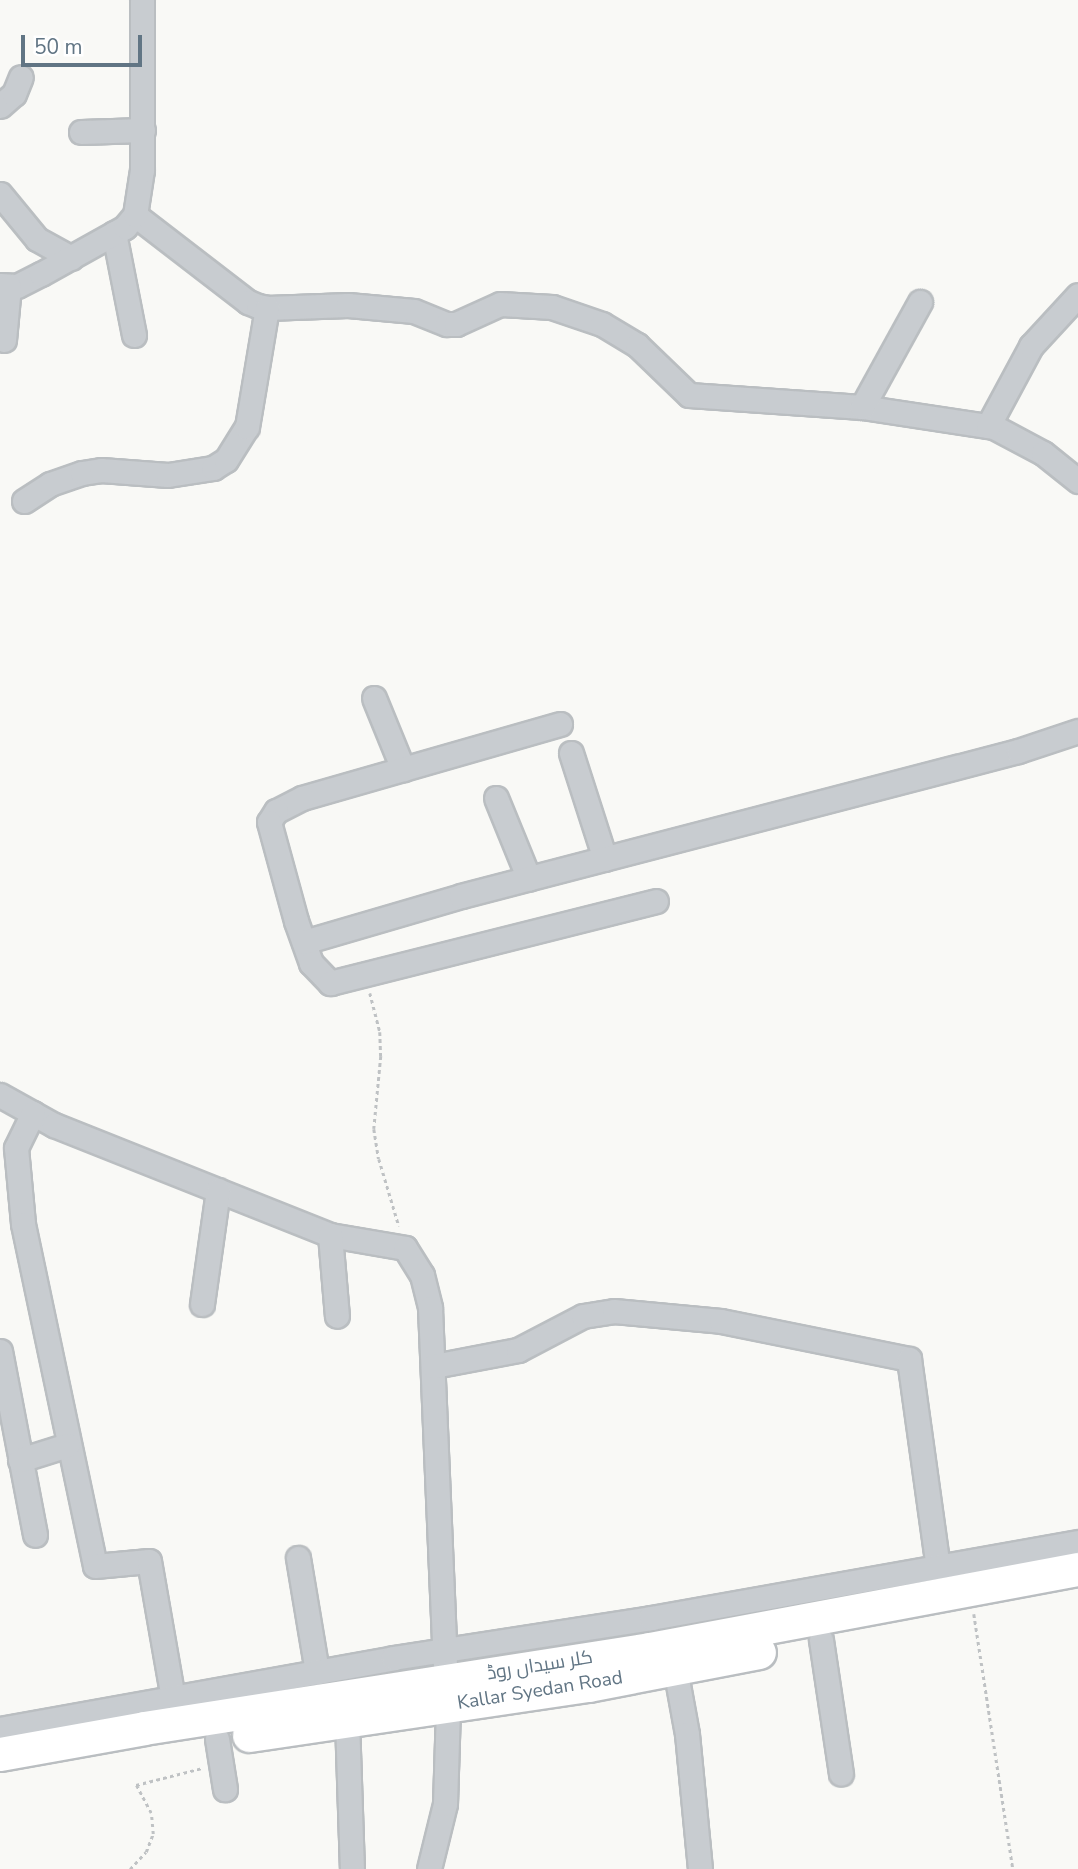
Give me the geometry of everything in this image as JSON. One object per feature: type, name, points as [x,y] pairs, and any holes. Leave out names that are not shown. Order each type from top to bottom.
[{"type":"highway","name":"کلر سیداں روڈ","points":[[0,1754],[446,1679],[650,1649],[1078,1569]]},
{"type":"highway","name":"Kallar Syedan Road","points":[[0,1775],[219,1751],[346,1720],[446,1679],[588,1685],[1078,1592]]},
{"type":"street","points":[[4,340],[5,286],[16,286],[71,258],[124,227],[135,215],[142,170],[142,0]]},
{"type":"street","points":[[0,106],[14,94],[21,77]]},
{"type":"street","points":[[81,132],[143,130]]},
{"type":"street","points":[[0,194],[37,239],[71,258]]},
{"type":"street","points":[[135,215],[248,302],[267,308],[348,305],[414,311],[447,324],[456,324],[500,304],[536,304],[586,318],[637,345],[689,395],[862,407],[988,426],[1043,453],[1078,481]]},
{"type":"street","points":[[114,233],[134,335]]},
{"type":"street","points":[[988,426],[1031,346],[1077,299]]},
{"type":"street","points":[[862,407],[920,302]]},
{"type":"street","points":[[24,501],[50,484],[82,473],[113,471],[168,475],[213,468],[226,460],[247,427],[267,308]]},
{"type":"street","points":[[374,698],[403,769]]},
{"type":"street","points":[[560,724],[286,804],[269,822],[311,963],[330,983],[656,901]]},
{"type":"street","points":[[304,942],[529,879],[1018,751],[1078,731]]},
{"type":"street","points":[[571,753],[605,859]]},
{"type":"street","points":[[496,798],[529,879]]},
{"type":"street","points":[[0,1095],[54,1125],[330,1235],[405,1248],[422,1275],[429,1308],[434,1366],[446,1679],[445,1804],[429,1869]]},
{"type":"street","points":[[33,1113],[16,1148],[23,1224],[95,1566],[149,1561],[173,1698]]},
{"type":"street","points":[[202,1304],[218,1190]]},
{"type":"street","points":[[330,1235],[337,1316]]},
{"type":"street","points":[[434,1366],[518,1350],[583,1316],[614,1311],[721,1321],[909,1359],[937,1567]]},
{"type":"street","points":[[0,1351],[35,1535]]},
{"type":"street","points":[[20,1460],[68,1445]]},
{"type":"street","points":[[0,1729],[317,1672],[446,1679],[651,1618],[1078,1542]]},
{"type":"street","points":[[298,1558],[317,1672]]},
{"type":"street","points":[[821,1640],[841,1774]]},
{"type":"street","points":[[675,1668],[687,1734],[700,1869]]},
{"type":"street","points":[[346,1720],[352,1869]]},
{"type":"street","points":[[219,1751],[225,1789]]},
{"type":"path","points":[[366,976],[380,1032],[374,1129],[379,1158],[405,1248]]},
{"type":"path","points":[[974,1611],[1013,1869]]},
{"type":"path","points":[[130,1869],[146,1852],[153,1834],[151,1813],[136,1785],[219,1751]]}]
